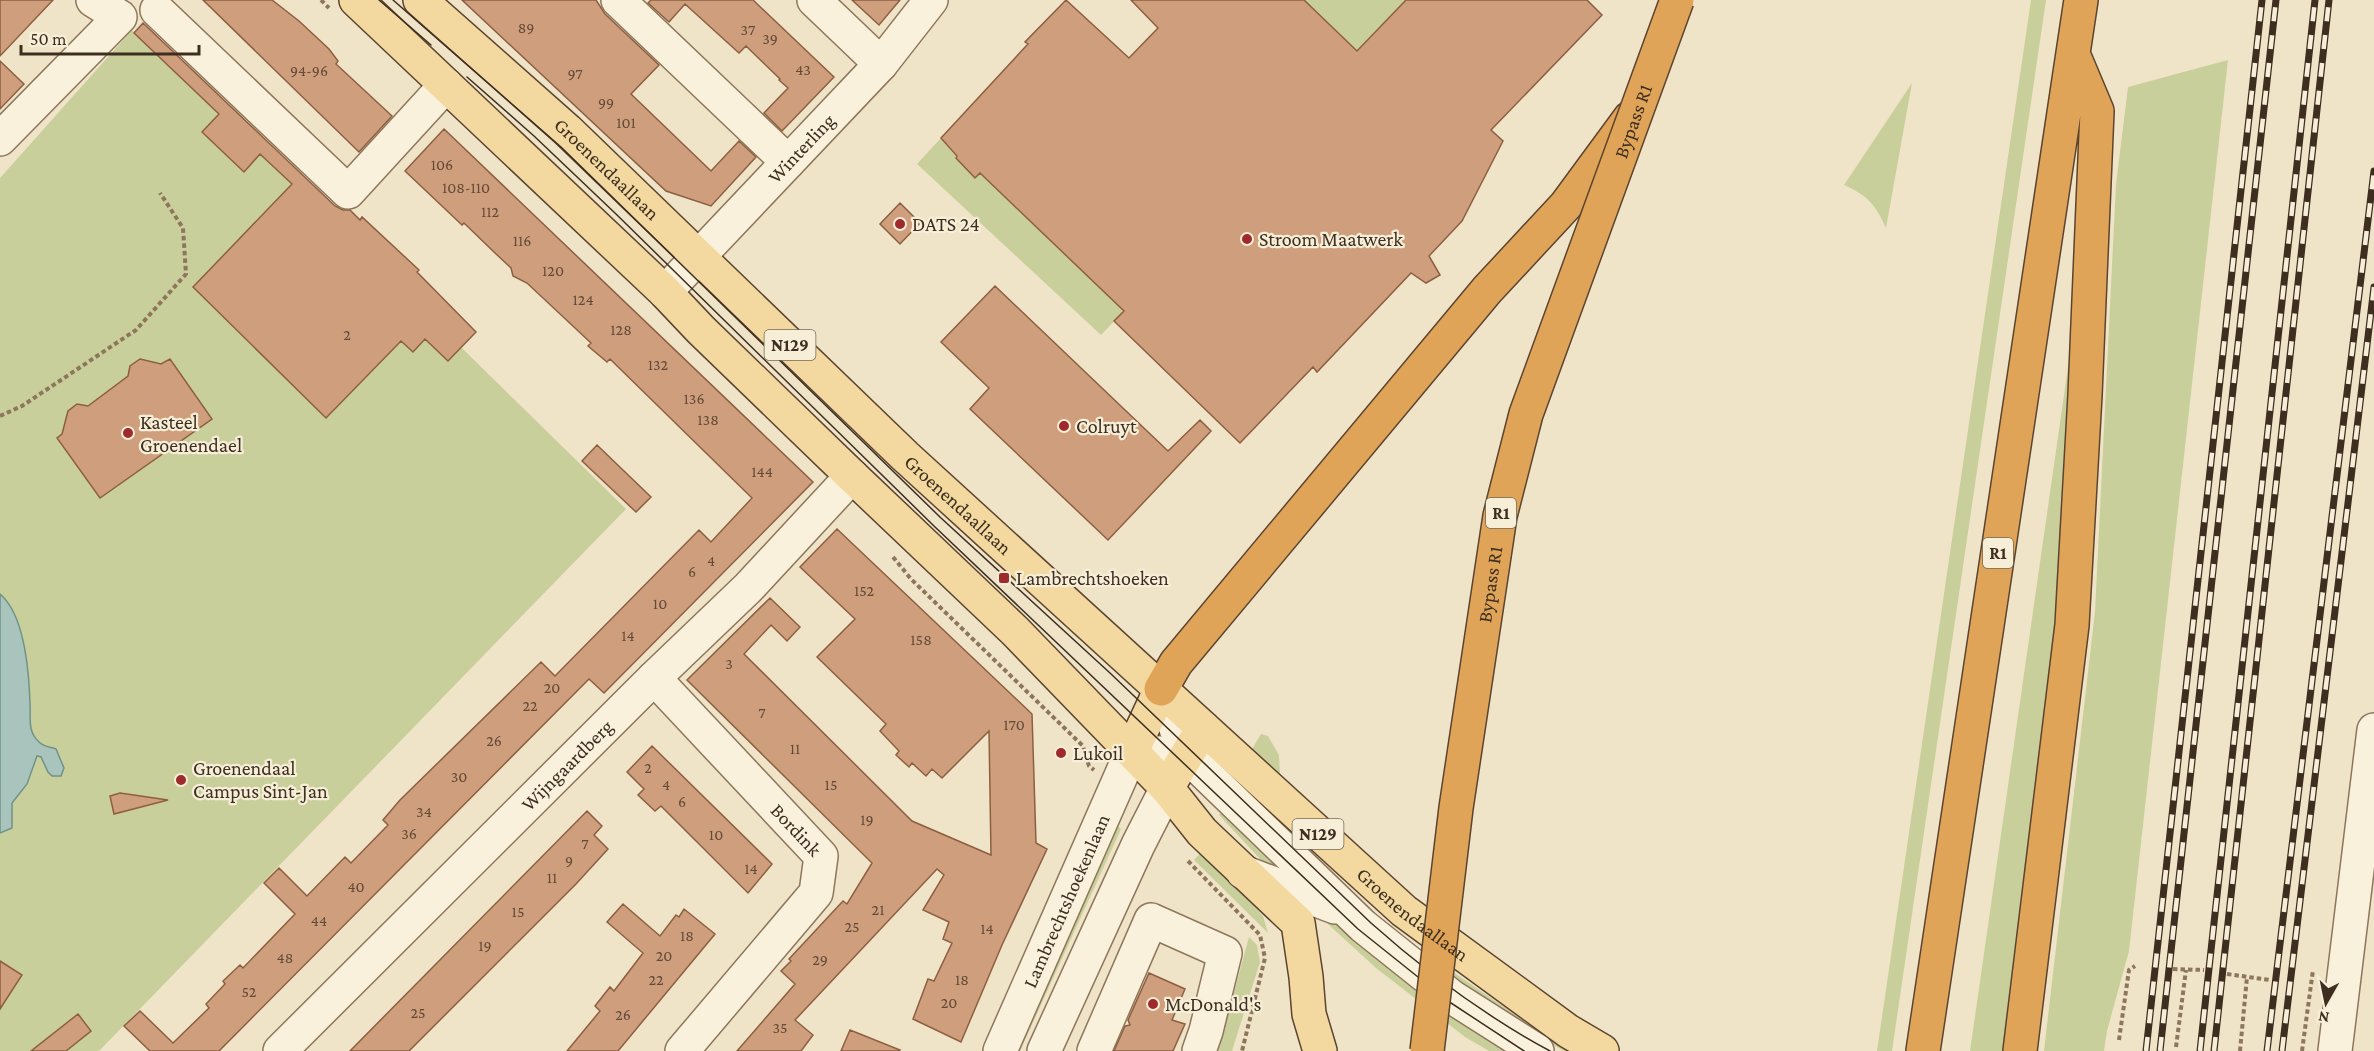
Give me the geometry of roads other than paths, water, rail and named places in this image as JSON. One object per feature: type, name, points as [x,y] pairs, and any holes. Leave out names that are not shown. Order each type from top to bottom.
[{"type":"highway","name":"Bypass R1","points":[[1426,1051],[1456,808],[1500,516],[1526,414],[1677,0]]},
{"type":"highway","name":"R1","points":[[1923,1051],[2080,0]]},
{"type":"highway","points":[[2020,1051],[2072,625],[2085,395],[2097,111],[2073,54]]},
{"type":"highway","points":[[1161,689],[1176,663],[1300,514],[1488,290],[1566,205],[1638,107]]},
{"type":"main road","name":"N129","points":[[356,0],[665,292],[701,330],[1015,631],[1167,788],[1202,832],[1298,923],[1309,1014],[1320,1051]]},
{"type":"main road","name":"Groenendaallaan","points":[[420,0],[553,117],[905,456],[1161,689],[1195,742],[1404,911],[1568,1031],[1602,1051]]},
{"type":"main road","points":[[1132,751],[1161,689]]},
{"type":"main road","points":[[1167,788],[1195,742]]},
{"type":"street","points":[[618,0],[788,162]]},
{"type":"street","points":[[814,0],[881,64]]},
{"type":"street","name":"Winterling","points":[[665,292],[881,64],[931,0]]},
{"type":"street","points":[[0,139],[106,8]]},
{"type":"street","points":[[158,10],[348,192],[446,85]]},
{"type":"street","name":"Wijngaardberg","points":[[280,1051],[654,678],[748,588],[852,476]]},
{"type":"street","name":"Bordink","points":[[654,678],[820,856],[816,893],[682,1051]]},
{"type":"street","points":[[2335,1051],[2372,777],[2374,730]]},
{"type":"street","points":[[1132,751],[1195,742],[1363,926]]},
{"type":"street","name":"Lambrechtshoekenlaan","points":[[1000,1051],[1132,751]]},
{"type":"street","points":[[1044,1051],[1138,845],[1167,788]]},
{"type":"street","points":[[1242,871],[1334,907],[1363,926],[1452,997],[1537,1051]]},
{"type":"street","points":[[1094,1051],[1151,920],[1225,953],[1199,1051]]},
{"type":"water","points":[[0,594],[15,616],[24,645],[30,724],[33,733],[41,744],[56,749],[64,768],[61,776],[52,776],[41,757],[37,756],[27,784],[12,803],[12,828],[0,833]]},
{"type":"tram line","points":[[379,0],[431,45]]},
{"type":"tram line","points":[[393,0],[561,147],[941,518],[1110,673],[1371,923],[1457,992],[1502,1023],[1550,1051]]},
{"type":"tram line","points":[[467,77],[534,136],[616,214],[935,527],[1358,929],[1448,1001],[1524,1051]]},
{"type":"railway","points":[[2146,1051],[2262,0]]},
{"type":"railway","points":[[2160,1051],[2276,0]]},
{"type":"railway","points":[[2200,1051],[2315,0]]},
{"type":"railway","points":[[2214,1051],[2329,0]]},
{"type":"railway","points":[[2267,1051],[2374,171]]},
{"type":"railway","points":[[2282,1051],[2374,287]]},
{"type":"place","name":"DATS 24","points":[[900,224]]},
{"type":"place","name":"Stroom Maatwerk","points":[[1247,239]]},
{"type":"place","name":"Colruyt","points":[[1064,426]]},
{"type":"place","name":"Kasteel Groenendael","points":[[128,433]]},
{"type":"place","name":"Lambrechtshoeken","points":[[1004,578]]},
{"type":"place","name":"Lukoil","points":[[1061,753]]},
{"type":"place","name":"Groenendaal Campus Sint-Jan","points":[[181,780]]},
{"type":"place","name":"McDonald's","points":[[1153,1004]]}]
